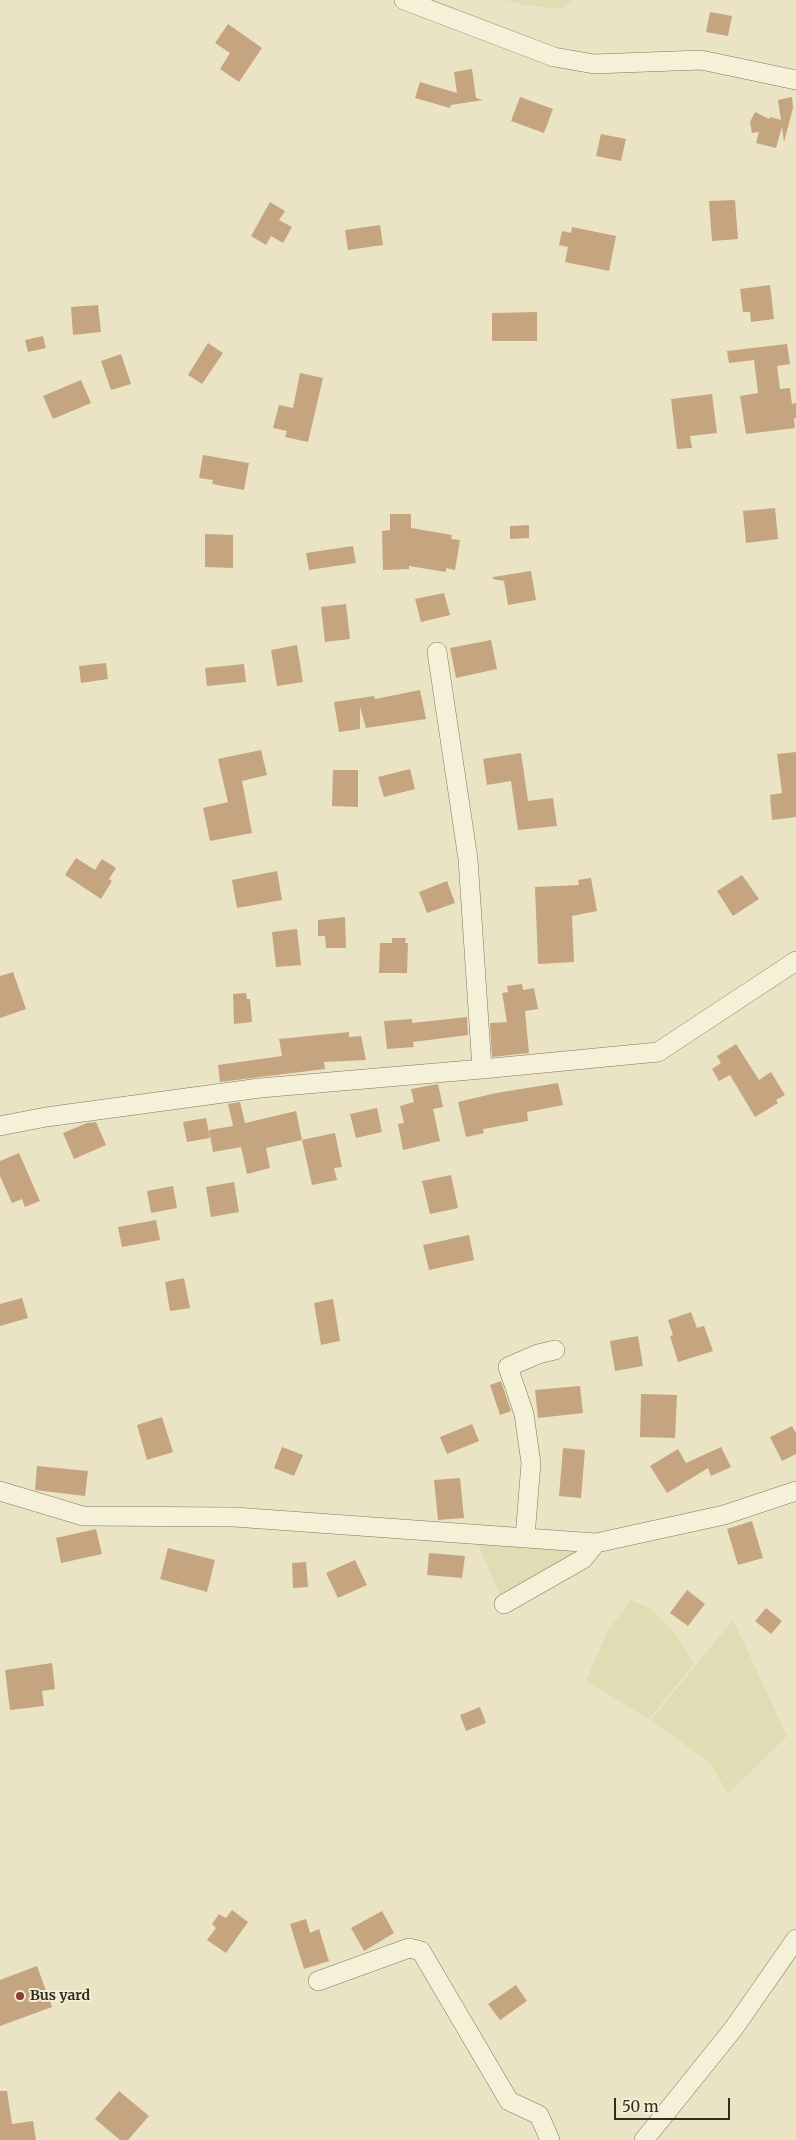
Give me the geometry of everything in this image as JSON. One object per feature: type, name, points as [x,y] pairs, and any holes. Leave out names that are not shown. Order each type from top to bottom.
[{"type":"street","points":[[404,0],[554,57],[594,64],[701,60],[796,80]]},
{"type":"street","points":[[437,652],[468,859],[482,1070]]},
{"type":"street","points":[[0,1126],[46,1117],[260,1088],[482,1070],[658,1052],[796,961]]},
{"type":"street","points":[[525,1537],[531,1463],[524,1414],[508,1367],[538,1354],[555,1350]]},
{"type":"street","points":[[0,1491],[83,1516],[234,1517],[596,1543],[724,1515],[796,1491]]},
{"type":"street","points":[[504,1604],[583,1559],[596,1543]]},
{"type":"street","points":[[644,2140],[734,2028],[796,1939]]},
{"type":"street","points":[[318,1981],[409,1948],[421,1951],[509,2101],[539,2114],[550,2140]]},
{"type":"green space","points":[[506,0],[573,0],[560,9],[524,5]]},
{"type":"green space","points":[[477,1542],[584,1552],[502,1600]]},
{"type":"green space","points":[[631,1600],[649,1608],[675,1633],[694,1664],[649,1719],[586,1681],[607,1632]]},
{"type":"green space","points":[[732,1621],[787,1736],[728,1794],[710,1763],[651,1720]]},
{"type":"building","points":[[710,12],[732,16],[728,36],[706,32]]},
{"type":"building","points":[[228,24],[262,48],[239,82],[220,69],[230,53],[215,43]]},
{"type":"building","points":[[472,69],[476,98],[483,100],[451,105],[450,108],[415,98],[420,82],[457,93],[454,72]]},
{"type":"building","points":[[520,97],[553,109],[544,133],[511,121]]},
{"type":"building","points":[[792,97],[793,108],[784,142],[782,127],[776,148],[756,143],[759,132],[752,133],[750,122],[755,112],[769,119],[770,117],[781,120],[778,100]]},
{"type":"building","points":[[601,134],[626,139],[621,161],[596,156]]},
{"type":"building","points":[[735,200],[738,239],[712,241],[709,201]]},
{"type":"building","points":[[270,202],[285,211],[279,220],[292,227],[283,243],[271,236],[266,245],[251,236]]},
{"type":"building","points":[[380,225],[383,245],[348,250],[345,230]]},
{"type":"building","points":[[572,227],[616,236],[609,271],[565,262],[568,247],[559,245],[562,231],[571,233]]},
{"type":"building","points":[[770,285],[774,319],[751,322],[750,312],[743,312],[740,289]]},
{"type":"building","points":[[98,305],[101,332],[73,335],[71,307]]},
{"type":"building","points":[[537,312],[537,341],[492,341],[492,313]]},
{"type":"building","points":[[43,336],[46,348],[28,352],[25,340]]},
{"type":"building","points":[[208,343],[223,353],[202,384],[188,375]]},
{"type":"building","points":[[787,344],[790,364],[777,366],[780,389],[790,388],[792,404],[796,403],[795,428],[746,434],[740,396],[758,393],[754,360],[729,363],[727,351]]},
{"type":"building","points":[[121,354],[131,384],[111,390],[101,361]]},
{"type":"building","points":[[300,373],[323,378],[308,442],[285,437],[287,431],[273,428],[279,405],[293,408]]},
{"type":"building","points":[[81,380],[91,403],[53,419],[43,396]]},
{"type":"building","points":[[712,394],[717,433],[690,436],[692,448],[677,449],[671,399]]},
{"type":"building","points":[[203,455],[249,463],[244,490],[212,484],[213,480],[199,478]]},
{"type":"building","points":[[775,508],[778,539],[746,543],[743,511]]},
{"type":"building","points":[[390,514],[411,514],[411,528],[452,535],[451,539],[460,540],[455,570],[446,568],[446,572],[409,566],[409,569],[383,570],[382,531],[390,530]]},
{"type":"building","points":[[529,525],[529,538],[510,539],[510,526]]},
{"type":"building","points":[[205,534],[233,535],[233,568],[205,567]]},
{"type":"building","points":[[353,546],[356,563],[309,570],[306,553]]},
{"type":"building","points":[[531,571],[536,600],[508,605],[504,581],[493,579],[493,577]]},
{"type":"building","points":[[444,593],[450,615],[421,622],[415,599]]},
{"type":"building","points":[[346,604],[350,639],[325,642],[321,607]]},
{"type":"building","points":[[491,640],[497,669],[456,678],[450,648]]},
{"type":"building","points":[[297,645],[303,682],[277,686],[271,650]]},
{"type":"building","points":[[106,663],[108,679],[81,683],[79,666]]},
{"type":"building","points":[[244,664],[246,682],[207,686],[205,668]]},
{"type":"building","points":[[420,690],[426,719],[366,728],[360,707],[360,729],[339,732],[334,702],[374,696],[375,699]]},
{"type":"building","points":[[261,750],[267,775],[242,781],[252,833],[210,841],[203,808],[228,802],[218,759]]},
{"type":"building","points":[[796,752],[796,817],[772,820],[770,795],[782,793],[777,754]]},
{"type":"building","points":[[521,753],[528,801],[553,798],[557,826],[518,830],[511,781],[487,785],[483,759]]},
{"type":"building","points":[[410,769],[415,789],[384,797],[378,777]]},
{"type":"building","points":[[333,770],[358,770],[358,807],[332,806]]},
{"type":"building","points":[[76,858],[95,870],[102,859],[116,868],[109,879],[112,881],[101,899],[65,875]]},
{"type":"building","points":[[277,871],[282,900],[237,908],[232,880]]},
{"type":"building","points":[[742,875],[759,899],[733,916],[717,891]]},
{"type":"building","points":[[591,878],[597,911],[572,916],[574,962],[538,964],[535,887],[579,885],[578,880]]},
{"type":"building","points":[[447,881],[455,903],[427,913],[419,892]]},
{"type":"building","points":[[345,917],[346,948],[326,948],[325,936],[318,936],[318,920]]},
{"type":"building","points":[[297,929],[301,965],[276,967],[272,932]]},
{"type":"building","points":[[392,938],[406,938],[405,943],[408,943],[407,973],[379,973],[380,943],[392,943]]},
{"type":"building","points":[[13,972],[26,1009],[0,1018],[0,976]]},
{"type":"building","points":[[522,984],[523,990],[534,988],[538,1009],[525,1011],[529,1053],[492,1057],[490,1023],[507,1022],[502,993],[508,992],[507,986]]},
{"type":"building","points":[[246,993],[247,999],[250,999],[252,1022],[234,1024],[233,994]]},
{"type":"building","points":[[467,1017],[468,1035],[413,1042],[414,1047],[387,1049],[384,1021],[412,1019],[412,1023]]},
{"type":"building","points":[[349,1032],[349,1037],[361,1036],[366,1060],[324,1062],[325,1069],[220,1082],[218,1065],[282,1056],[279,1039]]},
{"type":"building","points":[[736,1044],[759,1080],[771,1072],[785,1095],[776,1100],[778,1103],[755,1117],[730,1075],[719,1081],[712,1069],[721,1063],[717,1056]]},
{"type":"building","points":[[558,1083],[563,1105],[527,1112],[528,1121],[483,1129],[484,1133],[466,1137],[458,1102],[496,1093]]},
{"type":"building","points":[[438,1084],[443,1107],[433,1109],[440,1141],[403,1150],[398,1124],[404,1123],[400,1106],[414,1102],[411,1089]]},
{"type":"building","points":[[240,1102],[245,1123],[296,1111],[302,1140],[266,1148],[270,1168],[247,1174],[241,1147],[213,1152],[209,1130],[233,1126],[228,1104]]},
{"type":"building","points":[[377,1108],[382,1132],[356,1138],[350,1114]]},
{"type":"building","points":[[206,1118],[210,1138],[187,1142],[183,1122]]},
{"type":"building","points":[[96,1122],[106,1145],[74,1159],[63,1133],[87,1123]]},
{"type":"building","points":[[335,1133],[342,1167],[334,1168],[337,1180],[312,1185],[302,1140]]},
{"type":"building","points":[[19,1153],[40,1201],[25,1207],[22,1199],[12,1203],[0,1176],[0,1161]]},
{"type":"building","points":[[451,1175],[458,1208],[430,1214],[422,1181]]},
{"type":"building","points":[[234,1182],[239,1212],[211,1217],[206,1187]]},
{"type":"building","points":[[173,1186],[177,1208],[151,1213],[147,1191]]},
{"type":"building","points":[[156,1220],[160,1240],[122,1247],[118,1227]]},
{"type":"building","points":[[469,1235],[474,1260],[429,1270],[423,1245]]},
{"type":"building","points":[[184,1278],[190,1308],[170,1311],[165,1282]]},
{"type":"building","points":[[22,1298],[28,1318],[0,1326],[0,1304]]},
{"type":"building","points":[[333,1299],[340,1341],[321,1345],[314,1303]]},
{"type":"building","points":[[691,1312],[697,1328],[704,1326],[713,1351],[678,1362],[670,1336],[673,1335],[668,1320]]},
{"type":"building","points":[[638,1336],[643,1366],[615,1371],[610,1341]]},
{"type":"building","points":[[501,1381],[511,1411],[500,1415],[490,1385]]},
{"type":"building","points":[[580,1386],[583,1413],[538,1418],[535,1390]]},
{"type":"building","points":[[641,1394],[677,1395],[675,1438],[640,1437]]},
{"type":"building","points":[[162,1417],[173,1452],[147,1460],[137,1425]]},
{"type":"building","points":[[472,1424],[479,1441],[447,1454],[440,1437]]},
{"type":"building","points":[[792,1426],[796,1433],[796,1454],[782,1461],[770,1437]]},
{"type":"building","points":[[282,1447],[303,1455],[294,1476],[274,1468]]},
{"type":"building","points":[[721,1447],[731,1467],[711,1476],[708,1468],[667,1493],[650,1466],[678,1449],[686,1463]]},
{"type":"building","points":[[563,1448],[585,1450],[581,1498],[559,1496]]},
{"type":"building","points":[[37,1466],[88,1471],[85,1496],[35,1490]]},
{"type":"building","points":[[460,1478],[464,1518],[438,1520],[434,1480]]},
{"type":"building","points":[[752,1521],[763,1558],[738,1565],[727,1529]]},
{"type":"building","points":[[96,1529],[102,1554],[61,1563],[56,1538]]},
{"type":"building","points":[[168,1548],[215,1560],[207,1592],[160,1579]]},
{"type":"building","points":[[429,1553],[465,1556],[462,1578],[427,1575]]},
{"type":"building","points":[[355,1560],[367,1585],[338,1598],[326,1573]]},
{"type":"building","points":[[306,1562],[308,1587],[293,1588],[292,1563]]},
{"type":"building","points":[[687,1590],[705,1604],[688,1626],[670,1613]]},
{"type":"building","points":[[766,1608],[782,1621],[771,1634],[755,1621]]},
{"type":"building","points":[[52,1663],[55,1689],[42,1691],[44,1706],[10,1710],[5,1670]]},
{"type":"building","points":[[480,1707],[486,1723],[466,1731],[460,1715]]},
{"type":"building","points":[[232,1910],[248,1922],[226,1953],[207,1940],[216,1928],[212,1924],[219,1914],[226,1918]]},
{"type":"building","points":[[382,1911],[394,1933],[364,1951],[351,1928]]},
{"type":"building","points":[[306,1919],[310,1933],[319,1929],[329,1961],[304,1969],[290,1924]]},
{"type":"building","name":"Bus yard","points":[[37,1966],[52,2007],[0,2026],[0,1980]]},
{"type":"building","points":[[516,1985],[527,2001],[500,2020],[488,2004]]},
{"type":"building","points":[[0,2091],[7,2091],[12,2124],[33,2121],[36,2140],[0,2140]]},
{"type":"building","points":[[119,2091],[149,2116],[128,2140],[120,2140],[95,2119]]},
{"type":"place","name":"Bus yard","points":[[20,1996]]}]
